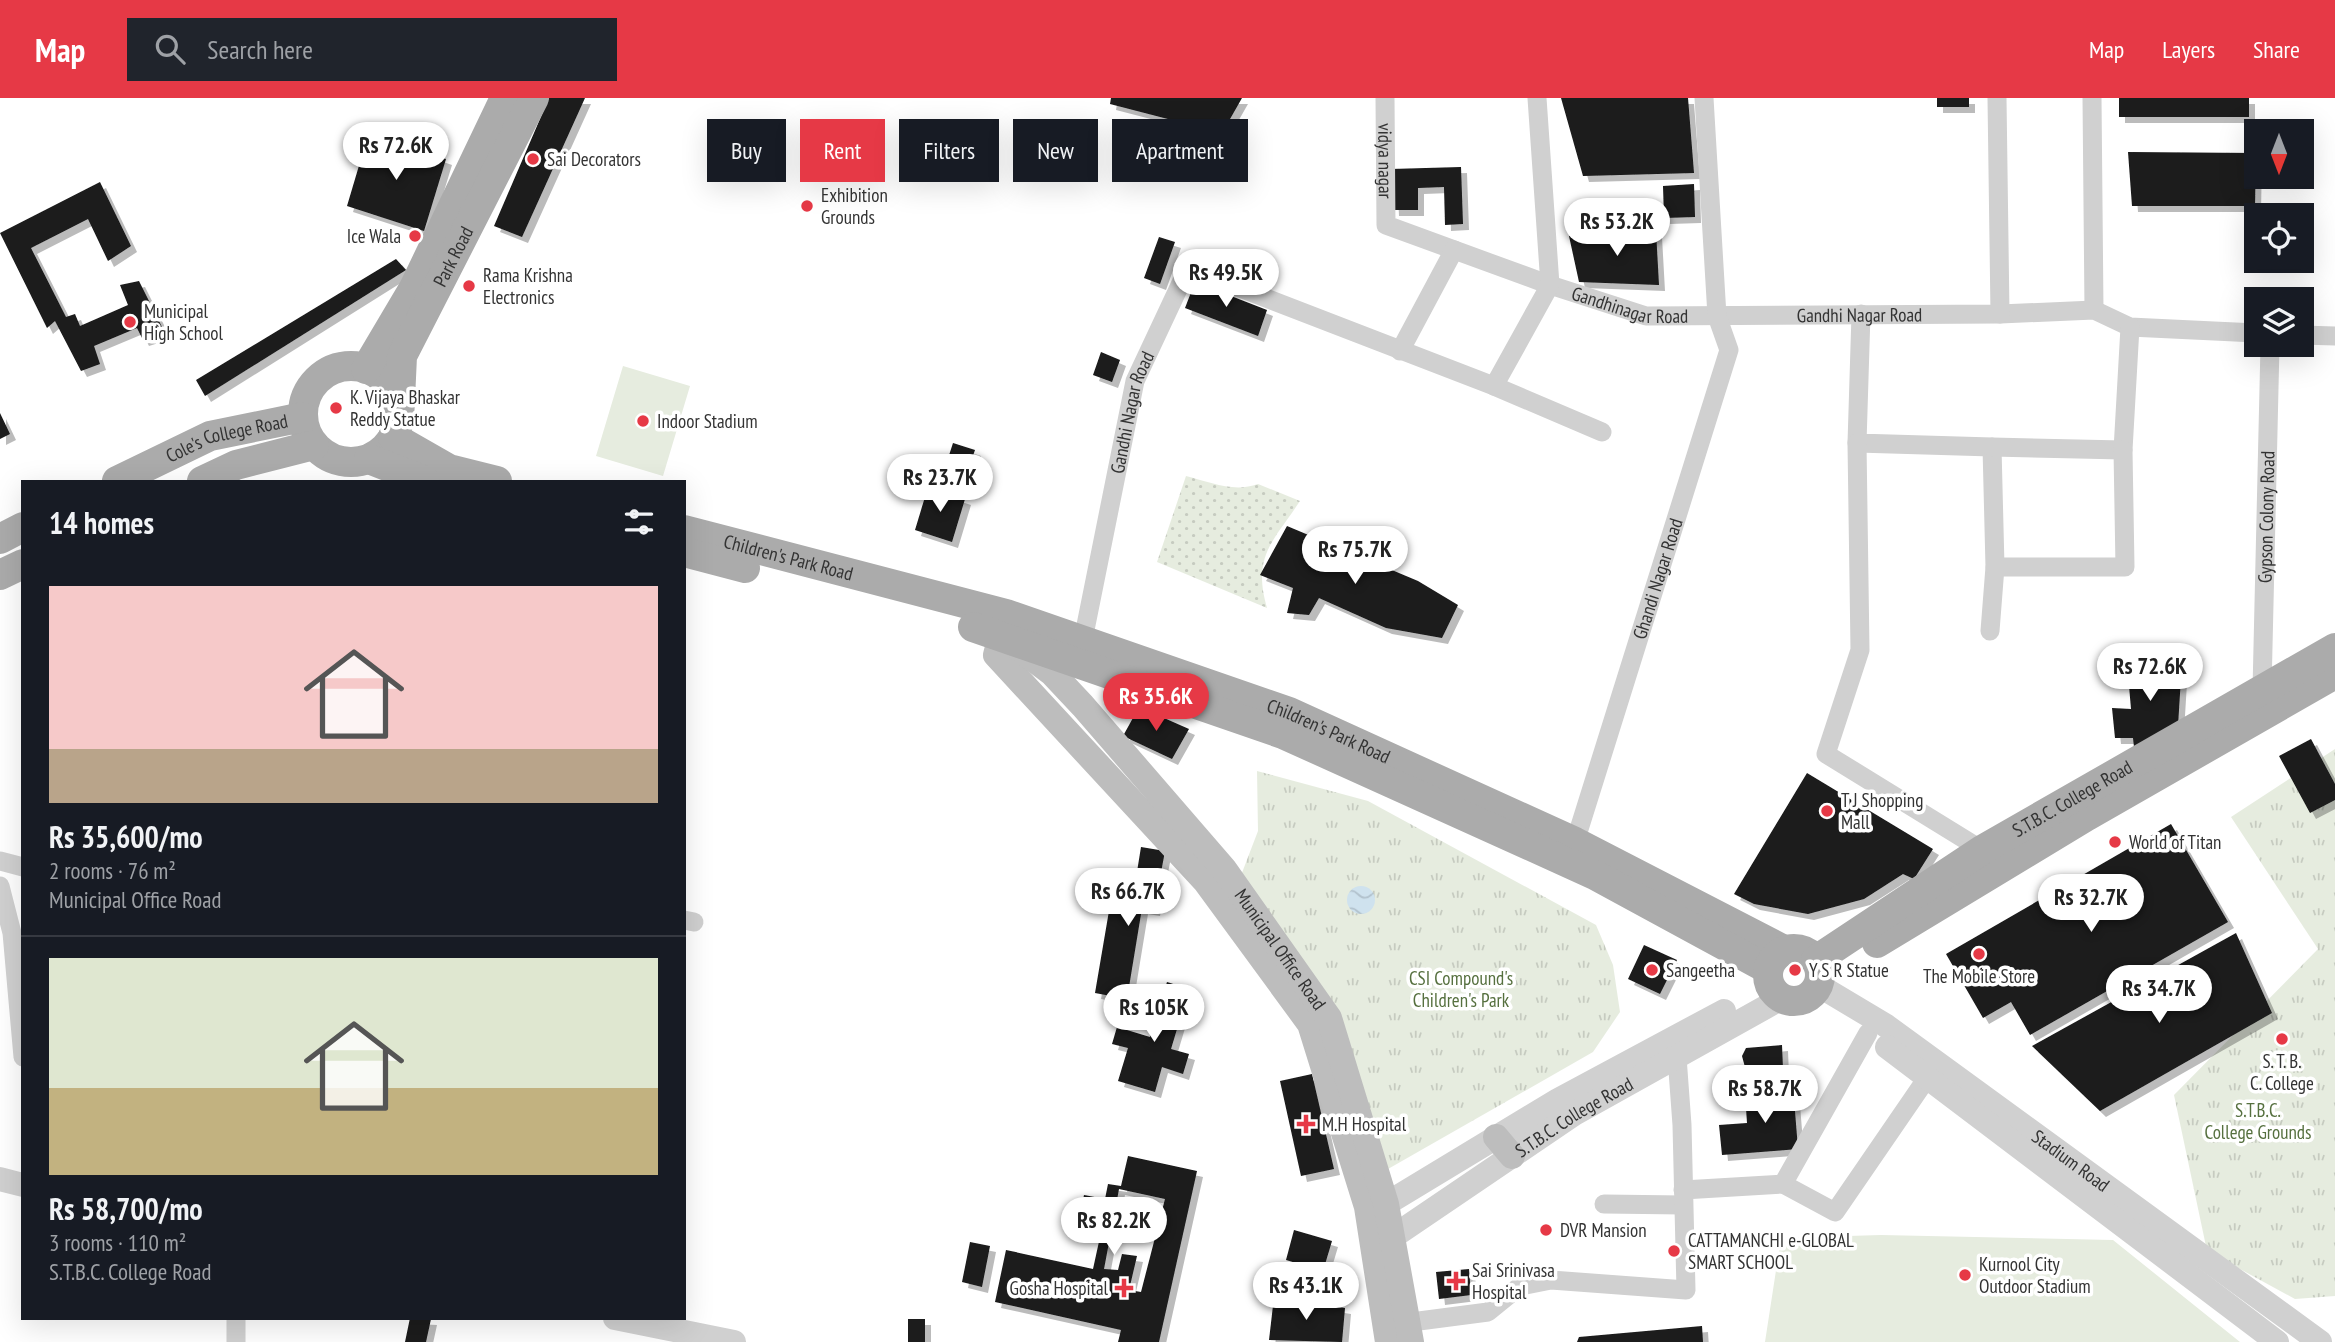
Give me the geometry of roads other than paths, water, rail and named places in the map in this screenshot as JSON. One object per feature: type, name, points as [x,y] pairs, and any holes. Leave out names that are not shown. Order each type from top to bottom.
[{"type":"main road","name":"Park Road","points":[[366,369],[414,288],[505,98]]},
{"type":"main road","name":"Park Road","points":[[396,429],[402,356],[534,98]]},
{"type":"main road","points":[[369,459],[383,450],[396,429],[398,405],[392,389],[381,377],[366,369],[350,366],[333,370],[320,377],[310,388],[303,417],[306,432],[314,445],[339,461],[369,459],[416,479]]},
{"type":"main road","name":"Cole's College Road","points":[[119,480],[209,436],[303,417]]},
{"type":"main road","points":[[396,429],[449,469],[493,480]]},
{"type":"main road","name":"Cole's College Road","points":[[204,480],[236,466],[314,445]]},
{"type":"main road","points":[[0,539],[21,528]]},
{"type":"main road","name":"Children's Park Road","points":[[686,531],[1003,624],[1283,734],[1595,875],[1796,978]]},
{"type":"main road","name":"Children's Park Road","points":[[686,552],[1083,640],[1289,712],[1575,842],[1796,978]]},
{"type":"main road","points":[[0,575],[21,565]]},
{"type":"main road","name":"Municipal Office Road","points":[[1003,624],[1083,706],[1224,869],[1329,1018],[1377,1206],[1397,1333]]},
{"type":"main road","name":"S.T.B.C. College Road","points":[[1796,978],[1982,850],[2335,648]]},
{"type":"main road","name":"S.T.B.C. College Road","points":[[1796,978],[2335,674]]},
{"type":"street","name":"vidya nagar","points":[[1385,98],[1386,225]]},
{"type":"street","points":[[1494,386],[1550,285],[1537,98]]},
{"type":"street","name":"Ghandi Nagar Road","points":[[1575,842],[1729,350],[1717,316],[1704,98]]},
{"type":"street","points":[[1997,98],[2000,314]]},
{"type":"street","points":[[2092,98],[2094,310],[2130,327],[2244,332]]},
{"type":"street","name":"Gandhinagar Road","points":[[1386,225],[1550,285],[1646,316],[1717,316]]},
{"type":"street","points":[[1400,351],[1454,250]]},
{"type":"street","name":"Gandhi Nagar Road","points":[[1083,640],[1135,381],[1188,268],[1494,386],[1602,432]]},
{"type":"street","name":"Gandhi Nagar Road","points":[[1717,316],[2000,314],[2094,310]]},
{"type":"street","points":[[1861,314],[1857,443],[1860,650],[1826,754],[1982,850]]},
{"type":"street","points":[[1995,567],[2125,567],[2123,450],[2130,327]]},
{"type":"street","points":[[2314,335],[2335,336]]},
{"type":"street","name":"Gypson Colony Road","points":[[2262,690],[2270,357]]},
{"type":"street","points":[[1857,443],[2123,450]]},
{"type":"street","points":[[1990,631],[1995,567],[1992,447]]},
{"type":"street","points":[[0,861],[21,866]]},
{"type":"street","points":[[0,886],[17,935],[21,1024]]},
{"type":"street","points":[[1377,1206],[1504,1147],[1558,1100],[1796,978]]},
{"type":"street","name":"Stadium Road","points":[[1796,978],[2277,1342]]},
{"type":"street","name":"Stadium Road","points":[[1796,978],[1885,1025],[2320,1342]]},
{"type":"street","name":"S.T.B.C. College Road","points":[[1382,1237],[1504,1147],[1574,1114],[1677,1057],[1796,978]]},
{"type":"street","points":[[1783,1184],[1868,1033]]},
{"type":"street","points":[[1397,1333],[1488,1312],[1520,1286],[1551,1280],[1686,1290],[1677,1057]]},
{"type":"street","points":[[1604,1204],[1783,1184],[1835,1212],[1927,1078]]},
{"type":"street","points":[[0,1179],[21,1184]]},
{"type":"street","points":[[236,1320],[236,1342]]},
{"type":"street","points":[[625,1320],[734,1342]]},
{"type":"water","points":[[1361,886],[1371,890],[1375,900],[1371,910],[1361,914],[1351,910],[1347,900],[1351,890]]},
{"type":"place","name":"Sai Decorators","points":[[533,159]]},
{"type":"place","name":"Exhibition Grounds","points":[[807,206]]},
{"type":"place","name":"Ice Wala","points":[[415,236]]},
{"type":"place","name":"Rama Krishna Electronics","points":[[469,286]]},
{"type":"place","name":"Municipal High School","points":[[130,322]]},
{"type":"place","name":"K. Vijaya Bhaskar Reddy Statue","points":[[336,408]]},
{"type":"place","name":"Indoor Stadium","points":[[643,421]]},
{"type":"place","name":"T J Shopping Mall","points":[[1827,811]]},
{"type":"place","name":"World of Titan","points":[[2115,842]]},
{"type":"place","name":"The Mobile Store","points":[[1979,954]]},
{"type":"place","name":"Sangeetha","points":[[1652,970]]},
{"type":"place","name":"Y S R Statue","points":[[1795,970]]},
{"type":"place","name":"S. T. B. C. College","points":[[2282,1039]]},
{"type":"place","name":"M.H Hospital","points":[[1306,1124]]},
{"type":"place","name":"DVR Mansion","points":[[1546,1230]]},
{"type":"place","name":"CATTAMANCHI e-GLOBAL SMART SCHOOL","points":[[1674,1251]]},
{"type":"place","name":"Kurnool City Outdoor Stadium","points":[[1965,1275]]},
{"type":"place","name":"Sai Srinivasa Hospital","points":[[1456,1281]]},
{"type":"place","name":"Gosha Hospital","points":[[1124,1288]]},
{"type":"park label","name":"CSI Compound's Children's Park","points":[[1461,989]]},
{"type":"park label","name":"S.T.B.C. College Grounds","points":[[2258,1121]]}]
